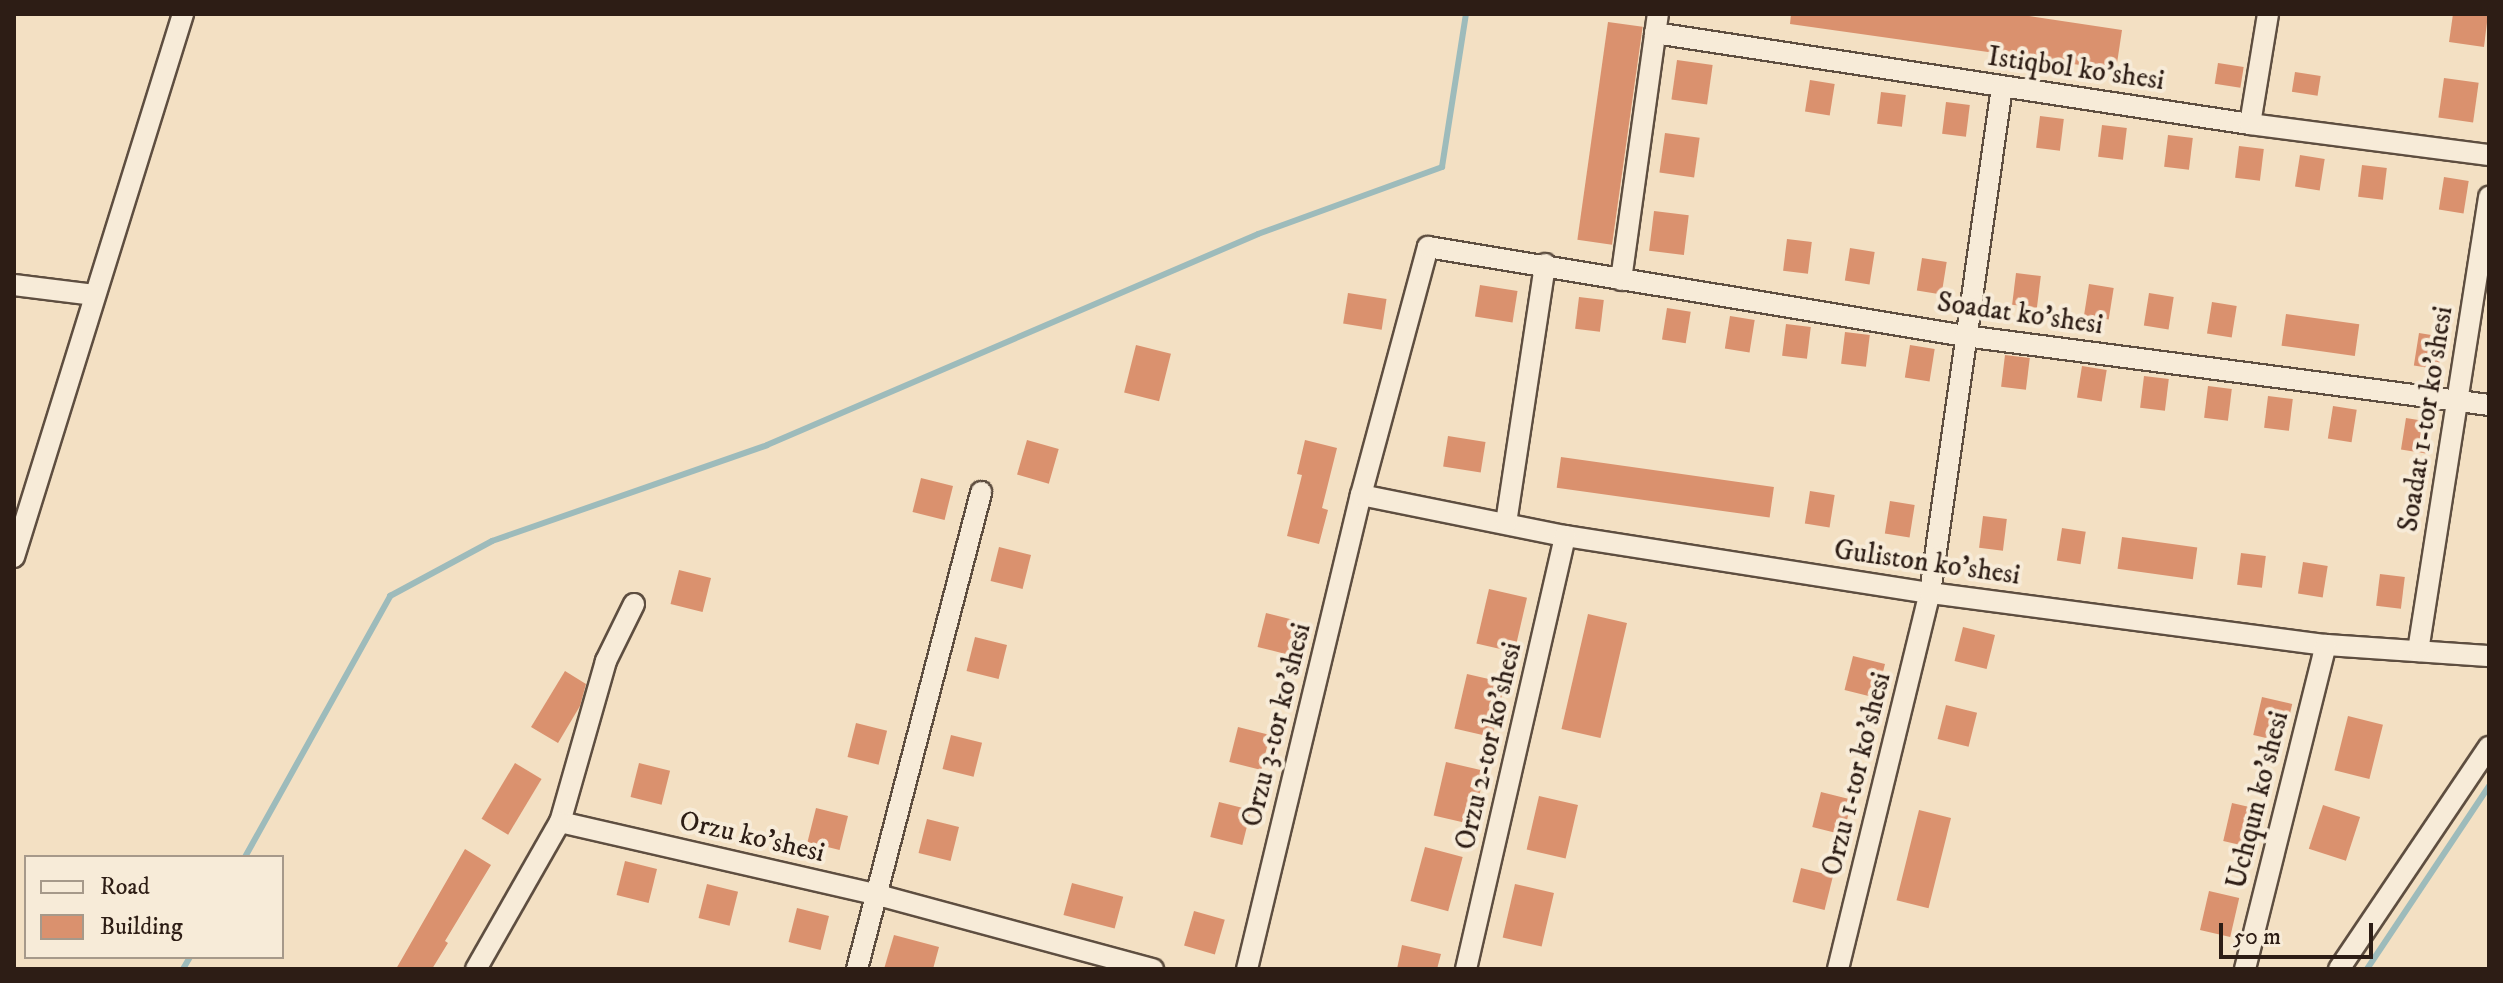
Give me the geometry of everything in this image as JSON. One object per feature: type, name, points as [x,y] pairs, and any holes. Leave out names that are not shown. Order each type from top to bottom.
[{"type":"street","points":[[14,557],[183,14]]},
{"type":"street","points":[[2250,124],[2268,14]]},
{"type":"street","points":[[1621,280],[1656,24]]},
{"type":"street","name":"Istiqbol ko'shesi","points":[[1656,24],[2002,87],[2489,155]]},
{"type":"street","name":"Orzu 1-tor ko'shesi","points":[[1838,969],[1930,593],[2002,87]]},
{"type":"street","name":"Soadat 1-tor ko'shesi","points":[[2418,651],[2489,197]]},
{"type":"street","name":"Orzu 3-tor ko'shesi","points":[[1247,969],[1361,495],[1428,247],[1545,264]]},
{"type":"street","points":[[1506,523],[1545,264]]},
{"type":"street","name":"Soadat ko'shesi","points":[[1545,264],[1621,280],[1965,336],[2489,405]]},
{"type":"street","points":[[14,285],[94,295]]},
{"type":"street","points":[[857,969],[981,492]]},
{"type":"street","name":"Guliston ko'shesi","points":[[1361,495],[1565,536],[1930,593],[2326,645],[2489,656]]},
{"type":"street","name":"Orzu 2-tor ko'shesi","points":[[1466,969],[1565,536]]},
{"type":"street","points":[[476,969],[560,822],[606,661],[634,604]]},
{"type":"street","name":"Uchqun ko'shesi","points":[[2245,969],[2326,645]]},
{"type":"street","points":[[2339,969],[2489,747]]},
{"type":"street","name":"Orzu ko'shesi","points":[[560,822],[878,895],[1153,969]]},
{"type":"building","points":[[1791,14],[2016,14],[2122,30],[2116,70],[1790,24]]},
{"type":"building","points":[[2453,14],[2488,14],[2484,47],[2449,42]]},
{"type":"building","points":[[1608,22],[1643,27],[1612,245],[1577,240]]},
{"type":"building","points":[[1677,60],[1713,65],[1707,105],[1671,100]]},
{"type":"building","points":[[2218,63],[2244,67],[2240,88],[2215,84]]},
{"type":"building","points":[[2295,72],[2321,76],[2318,96],[2292,92]]},
{"type":"building","points":[[2444,78],[2479,83],[2473,122],[2438,118]]},
{"type":"building","points":[[1810,80],[1835,84],[1830,116],[1805,112]]},
{"type":"building","points":[[1881,92],[1906,95],[1902,127],[1877,124]]},
{"type":"building","points":[[1946,102],[1970,105],[1966,137],[1942,134]]},
{"type":"building","points":[[2040,116],[2064,119],[2060,151],[2036,148]]},
{"type":"building","points":[[2102,125],[2127,128],[2123,160],[2098,157]]},
{"type":"building","points":[[1665,133],[1700,138],[1694,177],[1659,173]]},
{"type":"building","points":[[2168,135],[2193,138],[2189,170],[2164,167]]},
{"type":"building","points":[[2239,146],[2264,149],[2260,181],[2235,178]]},
{"type":"building","points":[[2300,155],[2325,159],[2320,191],[2295,187]]},
{"type":"building","points":[[2362,165],[2387,168],[2383,200],[2358,197]]},
{"type":"building","points":[[2444,177],[2469,181],[2464,214],[2439,210]]},
{"type":"building","points":[[1654,211],[1689,215],[1684,255],[1649,251]]},
{"type":"building","points":[[1787,239],[1812,242],[1808,274],[1783,271]]},
{"type":"building","points":[[1850,248],[1875,252],[1870,285],[1845,281]]},
{"type":"building","points":[[1922,258],[1947,262],[1942,295],[1917,291]]},
{"type":"building","points":[[2016,273],[2041,276],[2037,308],[2012,305]]},
{"type":"building","points":[[2089,284],[2114,288],[2109,320],[2084,316]]},
{"type":"building","points":[[1480,285],[1518,291],[1513,323],[1475,317]]},
{"type":"building","points":[[1348,293],[1387,299],[1382,330],[1343,324]]},
{"type":"building","points":[[2149,293],[2174,297],[2169,330],[2144,326]]},
{"type":"building","points":[[1579,297],[1604,300],[1600,332],[1575,329]]},
{"type":"building","points":[[2212,302],[2237,306],[2232,338],[2207,334]]},
{"type":"building","points":[[1667,308],[1691,312],[1686,343],[1662,340]]},
{"type":"building","points":[[2286,314],[2359,324],[2355,356],[2282,346]]},
{"type":"building","points":[[1730,316],[1755,320],[1750,353],[1725,349]]},
{"type":"building","points":[[1786,324],[1811,327],[1807,359],[1782,356]]},
{"type":"building","points":[[1845,332],[1870,335],[1866,367],[1841,364]]},
{"type":"building","points":[[2419,333],[2444,337],[2439,370],[2414,366]]},
{"type":"building","points":[[1136,345],[1171,354],[1159,401],[1124,393]]},
{"type":"building","points":[[1910,345],[1935,349],[1930,382],[1905,378]]},
{"type":"building","points":[[2005,355],[2030,358],[2026,390],[2001,387]]},
{"type":"building","points":[[2082,366],[2107,370],[2102,402],[2077,398]]},
{"type":"building","points":[[2144,376],[2169,379],[2165,411],[2140,408]]},
{"type":"building","points":[[2208,386],[2232,389],[2228,421],[2204,418]]},
{"type":"building","points":[[2268,396],[2293,399],[2289,431],[2264,428]]},
{"type":"building","points":[[2333,406],[2357,410],[2352,442],[2328,439]]},
{"type":"building","points":[[2406,418],[2431,422],[2426,454],[2401,450]]},
{"type":"building","points":[[1448,436],[1486,442],[1481,473],[1443,467]]},
{"type":"building","points":[[1027,440],[1059,449],[1049,484],[1017,475]]},
{"type":"building","points":[[1305,440],[1337,448],[1322,508],[1328,510],[1319,544],[1287,536],[1302,475],[1297,474]]},
{"type":"building","points":[[1561,457],[1774,487],[1770,518],[1557,488]]},
{"type":"building","points":[[921,478],[953,486],[945,520],[913,512]]},
{"type":"building","points":[[1810,491],[1835,495],[1830,528],[1805,524]]},
{"type":"building","points":[[1890,501],[1915,505],[1910,538],[1885,534]]},
{"type":"building","points":[[1983,516],[2007,519],[2003,551],[1979,548]]},
{"type":"building","points":[[2062,528],[2086,532],[2081,564],[2057,561]]},
{"type":"building","points":[[2122,537],[2197,548],[2193,579],[2118,569]]},
{"type":"building","points":[[999,547],[1031,555],[1023,589],[991,581]]},
{"type":"building","points":[[2241,553],[2266,556],[2262,588],[2237,585]]},
{"type":"building","points":[[2303,562],[2328,566],[2323,598],[2298,594]]},
{"type":"building","points":[[679,570],[711,578],[703,612],[671,604]]},
{"type":"building","points":[[2380,574],[2405,577],[2401,609],[2376,606]]},
{"type":"building","points":[[1489,589],[1527,598],[1514,652],[1476,644]]},
{"type":"building","points":[[1266,613],[1298,621],[1290,655],[1258,647]]},
{"type":"building","points":[[1588,614],[1627,623],[1600,738],[1561,729]]},
{"type":"building","points":[[1963,627],[1995,635],[1987,669],[1955,661]]},
{"type":"building","points":[[975,637],[1007,645],[999,679],[967,671]]},
{"type":"building","points":[[1853,656],[1885,664],[1877,698],[1845,690]]},
{"type":"building","points":[[565,671],[586,684],[580,706],[558,743],[531,727]]},
{"type":"building","points":[[1467,674],[1505,683],[1492,737],[1454,729]]},
{"type":"building","points":[[2262,697],[2292,704],[2283,742],[2253,735]]},
{"type":"building","points":[[1946,705],[1977,713],[1969,747],[1938,739]]},
{"type":"building","points":[[2348,716],[2383,725],[2369,779],[2334,770]]},
{"type":"building","points":[[856,723],[887,731],[879,765],[848,757]]},
{"type":"building","points":[[1238,727],[1270,735],[1261,770],[1229,762]]},
{"type":"building","points":[[951,735],[982,743],[974,777],[943,769]]},
{"type":"building","points":[[1446,762],[1485,771],[1473,825],[1434,816]]},
{"type":"building","points":[[515,763],[542,779],[508,835],[482,819]]},
{"type":"building","points":[[639,763],[670,771],[662,805],[631,797]]},
{"type":"building","points":[[1821,792],[1852,800],[1843,835],[1812,827]]},
{"type":"building","points":[[1539,796],[1578,805],[1566,859],[1527,850]]},
{"type":"building","points":[[1219,802],[1251,810],[1242,845],[1210,837]]},
{"type":"building","points":[[2232,803],[2262,810],[2253,848],[2223,841]]},
{"type":"building","points":[[2323,805],[2360,817],[2346,861],[2309,849]]},
{"type":"building","points":[[816,808],[848,816],[840,850],[808,842]]},
{"type":"building","points":[[1919,810],[1951,818],[1929,908],[1897,900]]},
{"type":"building","points":[[927,819],[959,827],[951,861],[919,853]]},
{"type":"building","points":[[1425,847],[1463,857],[1448,911],[1411,901]]},
{"type":"building","points":[[465,849],[491,865],[445,941],[448,943],[432,969],[396,969]]},
{"type":"building","points":[[625,861],[657,869],[649,903],[617,895]]},
{"type":"building","points":[[1801,868],[1833,876],[1825,910],[1793,902]]},
{"type":"building","points":[[1072,883],[1123,897],[1115,929],[1063,915]]},
{"type":"building","points":[[707,884],[738,892],[730,926],[699,918]]},
{"type":"building","points":[[1515,884],[1554,893],[1542,947],[1503,938]]},
{"type":"building","points":[[2209,891],[2239,898],[2230,937],[2200,930]]},
{"type":"building","points":[[797,908],[829,916],[821,950],[789,942]]},
{"type":"building","points":[[1194,911],[1225,920],[1215,954],[1184,946]]},
{"type":"building","points":[[894,935],[939,947],[933,969],[884,969]]},
{"type":"building","points":[[1402,945],[1441,954],[1437,969],[1397,969]]},
{"type":"waterway","points":[[246,855],[390,596],[492,541],[767,445],[1258,234],[1442,167],[1466,14]]},
{"type":"waterway","points":[[2367,969],[2489,786]]},
{"type":"waterway","points":[[183,969],[189,959]]}]
